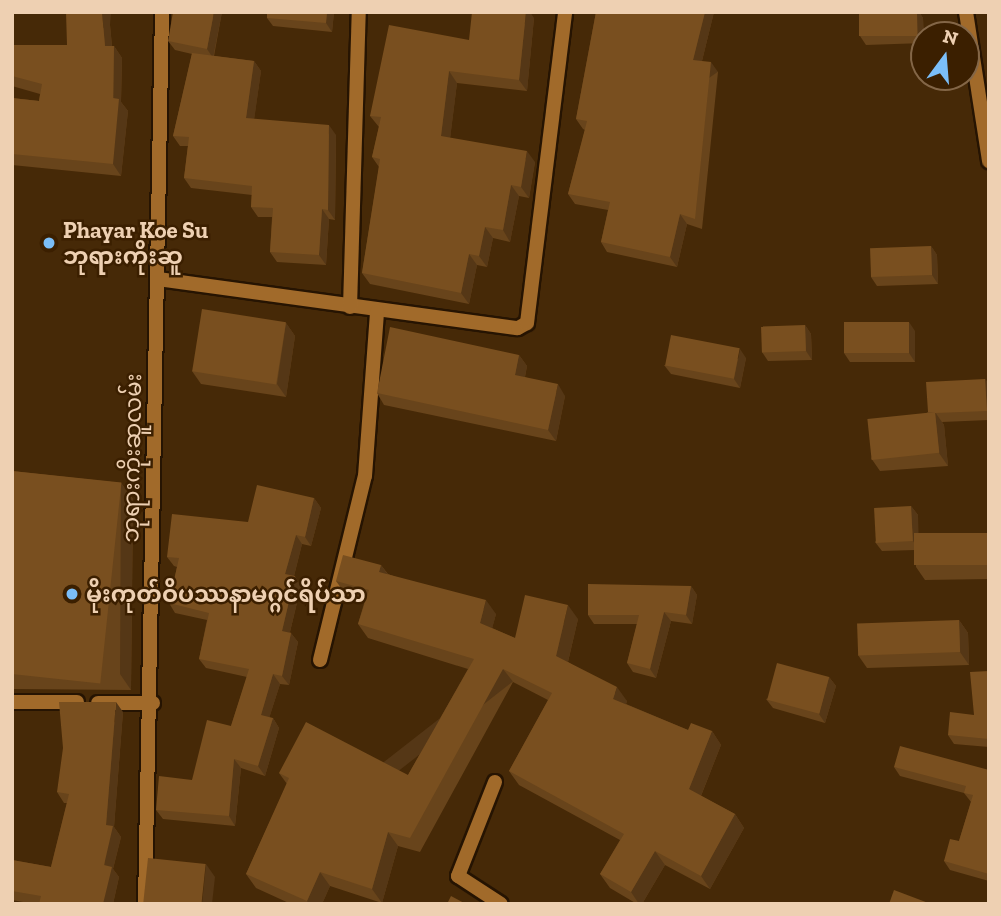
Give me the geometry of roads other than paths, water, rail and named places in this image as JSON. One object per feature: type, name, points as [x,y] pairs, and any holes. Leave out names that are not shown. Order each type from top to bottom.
[{"type":"street","name":"ဘုရားကိုးဆူလမ်း","points":[[145,904],[153,703],[162,12]]},
{"type":"street","points":[[351,307],[359,12]]},
{"type":"street","points":[[158,279],[377,311],[519,328],[527,323],[565,12]]},
{"type":"street","points":[[966,12],[984,104],[989,161]]},
{"type":"street","points":[[320,660],[365,476],[377,311]]},
{"type":"street","points":[[12,702],[153,703]]},
{"type":"street","points":[[495,782],[458,876],[501,904]]},
{"type":"place","name":"Phayar Koe Su ဘုရားကိုးဆူ","points":[[49,243]]},
{"type":"place","name":"မိုးကုတ်ဝိပဿနာမဂ္ဂင်ရိပ်သာ","points":[[72,594]]}]
